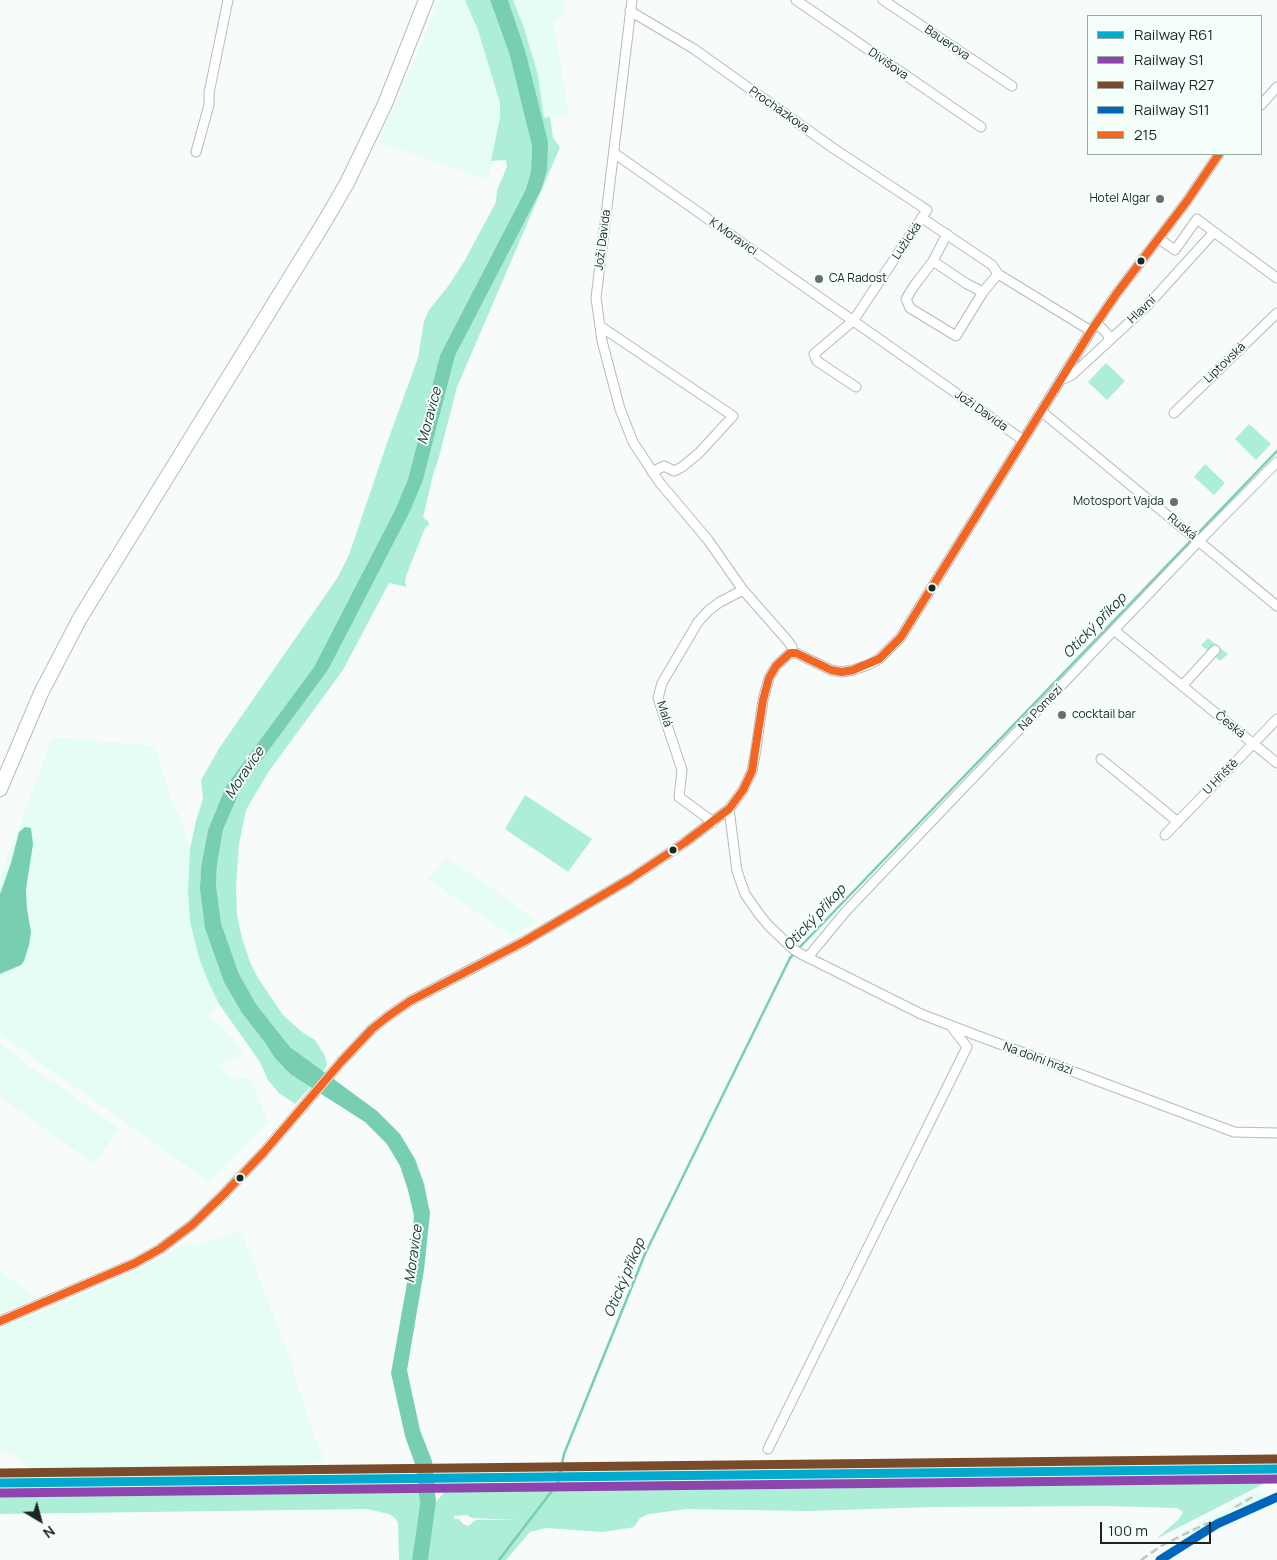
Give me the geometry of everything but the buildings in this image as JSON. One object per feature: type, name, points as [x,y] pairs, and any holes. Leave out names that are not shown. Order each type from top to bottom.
[{"type":"main road","points":[[0,788],[41,693],[80,618],[347,183],[385,104],[426,0]]},
{"type":"street","points":[[196,152],[209,105],[210,85],[228,0]]},
{"type":"street","name":"Joži Davida","points":[[632,0],[596,298],[602,342],[620,408],[634,442],[652,472],[708,540],[743,590],[787,640],[792,647],[793,653]]},
{"type":"street","name":"Divišova","points":[[796,0],[981,127]]},
{"type":"street","name":"Bauerova","points":[[883,0],[1012,86]]},
{"type":"street","name":"Procházkova","points":[[630,12],[694,50],[833,148],[927,210]]},
{"type":"street","points":[[1262,104],[1277,88]]},
{"type":"street","name":"K Moravici","points":[[614,153],[853,321]]},
{"type":"street","name":"Hlavní","points":[[793,653],[799,654],[824,668],[842,672],[868,665],[890,649],[912,620],[1091,331],[1218,155]]},
{"type":"street","name":"Lužická","points":[[853,321],[927,210]]},
{"type":"street","points":[[922,218],[992,265],[998,274],[1091,331]]},
{"type":"street","points":[[1159,238],[1175,250],[1197,219],[1277,278]]},
{"type":"street","name":"Hlavní","points":[[1062,378],[1071,376],[1158,296],[1214,232]]},
{"type":"street","points":[[947,234],[933,261],[906,299],[910,308],[956,336],[983,292],[998,274]]},
{"type":"street","points":[[933,261],[967,284],[983,292]]},
{"type":"street","name":"Liptovská","points":[[1174,413],[1277,313]]},
{"type":"street","points":[[853,321],[814,356],[816,361],[856,387]]},
{"type":"street","name":"Joži Davida","points":[[853,321],[1023,440]]},
{"type":"street","points":[[1082,346],[1094,352],[1103,347],[1109,340],[1108,335],[1097,323]]},
{"type":"street","points":[[600,326],[732,416],[699,453],[682,467],[674,471],[664,466],[652,472]]},
{"type":"street","name":"Ruská","points":[[1041,411],[1277,606]]},
{"type":"street","name":"Na Pomezí","points":[[801,954],[847,910],[1115,631],[1195,538],[1277,462]]},
{"type":"street","name":"Malá","points":[[713,822],[679,797],[682,770],[658,698],[662,683],[698,622],[720,602],[743,590]]},
{"type":"street","name":"Česká","points":[[1115,631],[1277,764]]},
{"type":"street","points":[[1182,686],[1215,650]]},
{"type":"street","points":[[0,1321],[119,1270],[160,1249],[192,1225],[217,1201],[264,1152],[341,1062],[372,1029],[410,1001],[560,920],[657,862],[713,822],[743,790],[752,771],[762,700],[769,678],[778,663],[790,653],[793,653]]},
{"type":"street","name":"U Hřiště","points":[[1165,835],[1277,718]]},
{"type":"street","points":[[1101,759],[1178,822]]},
{"type":"street","name":"Na dolni hrázi","points":[[728,808],[736,862],[742,887],[759,914],[801,954],[921,1014],[950,1026],[1234,1132],[1277,1133]]},
{"type":"street","points":[[768,1449],[967,1047],[950,1026]]},
{"type":"shaded area","points":[[440,0],[465,0],[478,30],[500,103],[500,117],[491,171],[486,180],[379,142]]},
{"type":"shaded area","points":[[465,0],[490,0],[510,56],[532,146],[531,171],[526,189],[440,355],[408,479],[395,510],[314,667],[226,786],[208,830],[201,867],[200,888],[242,1013],[274,1057],[290,1074],[310,1087],[295,1104],[279,1093],[268,1080],[260,1062],[219,1004],[208,981],[199,958],[190,921],[188,892],[190,849],[203,799],[201,780],[220,747],[338,577],[349,555],[418,358],[424,321],[429,310],[449,285],[465,260],[496,202],[497,190],[507,167],[506,160],[491,161],[500,117],[500,103],[478,30]]},
{"type":"shaded area","points":[[508,0],[513,0],[524,28],[538,75],[544,118],[550,117],[553,138],[560,147],[457,387],[423,518],[428,521],[429,525],[425,528],[406,576],[405,583],[407,587],[389,583],[343,670],[269,771],[246,810],[239,844],[236,887],[237,915],[250,962],[258,978],[283,1015],[302,1032],[315,1040],[325,1056],[327,1065],[323,1072],[290,1047],[256,1004],[239,974],[221,923],[216,885],[217,865],[223,830],[241,788],[328,670],[423,480],[455,356],[541,190],[525,50]]},
{"type":"shaded area","points":[[513,0],[564,0],[565,17],[553,20],[569,115],[544,118],[538,75]]},
{"type":"shaded area","points":[[1106,363],[1125,381],[1107,400],[1088,382]]},
{"type":"shaded area","points":[[1249,424],[1271,444],[1256,460],[1235,439]]},
{"type":"shaded area","points":[[1205,464],[1225,483],[1214,495],[1194,477]]},
{"type":"shaded area","points":[[1208,638],[1228,654],[1220,661],[1201,645]]},
{"type":"shaded area","points":[[53,737],[154,746],[175,810],[179,815],[190,849],[188,892],[190,921],[199,958],[219,1004],[207,1016],[227,1031],[244,1054],[218,1064],[227,1075],[230,1075],[231,1079],[249,1078],[269,1122],[209,1182],[0,1034],[0,876]]},
{"type":"shaded area","points":[[525,795],[592,839],[568,872],[505,829]]},
{"type":"shaded area","points":[[445,858],[493,888],[538,922],[511,936],[428,879]]},
{"type":"shaded area","points":[[0,1044],[119,1129],[94,1164],[0,1097]]},
{"type":"shaded area","points":[[241,1231],[288,1353],[309,1422],[325,1462],[260,1468],[32,1470],[6,1451],[0,1451],[0,1329],[142,1268],[191,1241],[194,1246]]},
{"type":"shaded area","points":[[0,1271],[37,1297],[0,1313]]},
{"type":"shaded area","points":[[1277,1463],[1277,1475],[0,1489],[0,1477]]},
{"type":"shaded area","points":[[1273,1479],[1156,1539],[1179,1519],[1183,1512],[1178,1508],[1106,1506],[934,1507],[807,1511],[687,1509],[649,1514],[640,1518],[634,1527],[602,1532],[546,1528],[530,1532],[506,1560],[428,1560],[436,1502],[445,1491]],"holes":[[[467,1515],[472,1518],[517,1520],[476,1520],[468,1526],[459,1519],[454,1519],[454,1516]]]},
{"type":"shaded area","points":[[418,1486],[420,1504],[412,1560],[399,1560],[398,1523],[395,1518],[389,1514],[367,1509],[0,1514],[0,1493]]},
{"type":"shaded area","points":[[1257,1491],[1266,1496],[1277,1492],[1277,1504],[1229,1524],[1199,1540],[1170,1560],[1151,1560],[1186,1536],[1184,1531]]},
{"type":"water","name":"Moravice","points":[[490,0],[508,0],[525,50],[548,142],[547,170],[541,190],[455,356],[423,480],[410,511],[328,670],[241,788],[223,830],[217,865],[216,885],[221,923],[239,974],[256,1004],[290,1047],[377,1111],[400,1134],[415,1159],[424,1184],[430,1213],[424,1270],[407,1370],[420,1430],[432,1461],[436,1502],[428,1560],[412,1560],[420,1504],[416,1467],[405,1436],[391,1373],[409,1272],[414,1216],[408,1190],[400,1166],[387,1144],[365,1122],[290,1074],[274,1057],[242,1013],[224,982],[205,928],[200,888],[201,867],[208,830],[226,786],[314,667],[395,510],[408,479],[440,355],[526,189],[531,171],[532,146],[510,56]]},
{"type":"water","points":[[25,827],[31,828],[33,844],[26,889],[31,932],[29,945],[21,965],[0,974],[0,894],[19,832]]},
{"type":"waterway","name":"Otický příkop","points":[[798,949],[1277,451]]},
{"type":"waterway","name":"Otický příkop","points":[[499,1560],[558,1483],[564,1454],[645,1254],[790,958],[795,953]]},
{"type":"railway","points":[[1235,1507],[1256,1495]]},
{"type":"railway","points":[[1141,1560],[1161,1546],[1203,1525],[1276,1498]]},
{"type":"rail line","name":"R27","points":[[0,1473],[1277,1459]]},
{"type":"rail line","name":"R61","points":[[0,1483],[1277,1469]]},
{"type":"rail line","name":"S1","points":[[0,1493],[1277,1479]]},
{"type":"rail line","name":"S11","points":[[1160,1560],[1217,1524],[1277,1497]]},
{"type":"transit line","name":"215","points":[[0,1321],[135,1263],[160,1249],[192,1225],[222,1196],[264,1152],[341,1062],[372,1029],[387,1017],[410,1001],[525,941],[630,879],[684,843],[729,809],[743,790],[752,771],[763,700],[769,678],[776,666],[790,653],[796,653],[831,670],[842,672],[853,670],[879,659],[901,637],[1091,331],[1117,293],[1187,201],[1218,155]]},
{"type":"place","name":"Hotel Algar","points":[[1160,199]]},
{"type":"place","name":"CA Radost","points":[[819,279]]},
{"type":"place","name":"Motosport Vajda","points":[[1174,502]]},
{"type":"place","name":"cocktail bar","points":[[1062,715]]}]
